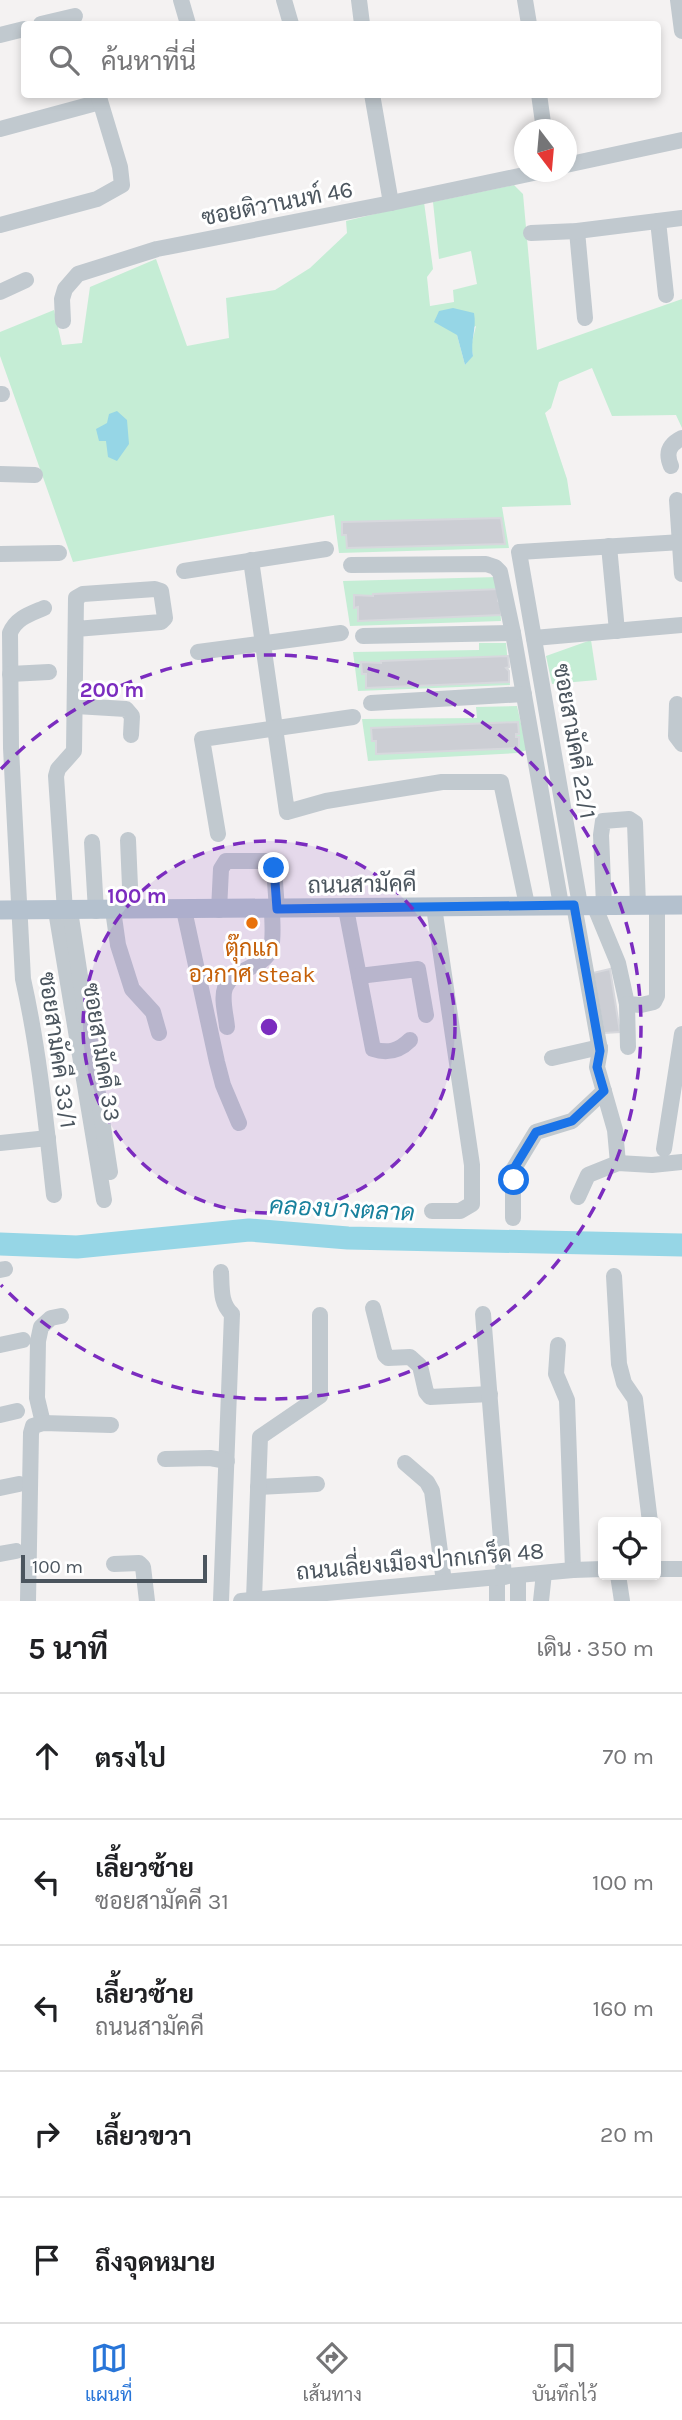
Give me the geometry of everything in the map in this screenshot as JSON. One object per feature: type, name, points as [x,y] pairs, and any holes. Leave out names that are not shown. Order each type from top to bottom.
[{"type":"main road","name":"ถนนสามัคคี","points":[[0,911],[682,905]]},
{"type":"street","points":[[181,0],[187,21]]},
{"type":"street","points":[[284,0],[290,21]]},
{"type":"street","points":[[359,0],[362,21]]},
{"type":"street","points":[[525,0],[528,21]]},
{"type":"street","points":[[678,0],[682,31]]},
{"type":"street","points":[[50,21],[75,13]]},
{"type":"street","points":[[0,35],[21,30]]},
{"type":"street","points":[[0,129],[99,98],[120,167],[121,185],[97,199],[0,225]]},
{"type":"street","points":[[373,98],[391,203]]},
{"type":"street","points":[[540,98],[542,119]]},
{"type":"street","points":[[577,163],[682,140]]},
{"type":"street","name":"ซอยติวานนท์ 46","points":[[63,321],[62,299],[65,289],[78,274],[174,245],[514,177]]},
{"type":"street","points":[[531,233],[577,231],[682,218]]},
{"type":"street","points":[[658,221],[666,295]]},
{"type":"street","points":[[577,231],[585,318]]},
{"type":"street","points":[[0,292],[26,280]]},
{"type":"street","points":[[671,466],[668,452],[672,443],[682,438]]},
{"type":"street","points":[[0,474],[35,475]]},
{"type":"street","points":[[677,500],[682,574]]},
{"type":"street","points":[[617,631],[609,546],[681,542]]},
{"type":"street","name":"ซอยสามัคคี 22/1","points":[[583,905],[519,552],[609,546]]},
{"type":"street","points":[[184,571],[326,548]]},
{"type":"street","points":[[0,554],[59,553]]},
{"type":"street","points":[[251,560],[287,812],[326,801],[442,782],[501,782],[527,905]]},
{"type":"street","points":[[351,565],[486,564],[500,572],[524,694],[583,905],[600,1047],[597,1067],[615,1130],[618,1163]]},
{"type":"street","points":[[76,629],[161,622],[165,618],[161,592],[155,589],[79,595],[76,598],[74,751],[58,769],[56,776],[64,911],[109,1200]]},
{"type":"street","name":"ซอยสามัคคี 33/1","points":[[44,608],[23,617],[12,628],[11,748],[23,979],[30,1009],[54,1195]]},
{"type":"street","points":[[534,638],[682,625]]},
{"type":"street","points":[[198,652],[341,633]]},
{"type":"street","points":[[363,636],[513,633]]},
{"type":"street","points":[[10,674],[50,672]]},
{"type":"street","points":[[371,703],[524,694]]},
{"type":"street","points":[[677,704],[676,736],[682,744]]},
{"type":"street","points":[[76,706],[126,709],[132,716],[131,735]]},
{"type":"street","points":[[218,834],[202,739],[354,716]]},
{"type":"street","points":[[627,1004],[641,1005],[656,1000],[648,905],[635,823],[629,819],[603,821],[583,905],[618,962],[627,1004],[628,1046]]},
{"type":"street","points":[[114,910],[128,840]]},
{"type":"street","points":[[92,842],[114,910],[118,945],[132,989],[153,1012],[159,1033]]},
{"type":"street","points":[[219,910],[222,869],[226,861],[268,861],[274,868],[275,909],[271,947],[266,958],[234,975],[226,985],[224,996],[227,1027]]},
{"type":"street","points":[[432,1211],[460,1211],[472,1204],[472,1165],[434,907]]},
{"type":"street","points":[[346,909],[373,1048],[388,1052],[401,1049],[410,1040]]},
{"type":"street","points":[[184,910],[216,1062],[239,1123]]},
{"type":"street","points":[[359,976],[418,968],[426,1015]]},
{"type":"street","points":[[664,1149],[682,1034]]},
{"type":"street","points":[[552,1058],[600,1047]]},
{"type":"street","points":[[513,1218],[513,1170],[536,1132],[572,1121],[604,1091]]},
{"type":"street","points":[[0,1143],[48,1139]]},
{"type":"street","points":[[578,1197],[588,1175],[618,1163],[652,1166],[682,1162]]},
{"type":"street","points":[[221,1272],[225,1308],[232,1314],[222,1601]]},
{"type":"street","points":[[614,1276],[619,1364],[624,1383],[635,1399],[649,1517]]},
{"type":"street","points":[[373,1308],[385,1355],[388,1358],[410,1357],[420,1366],[426,1392],[430,1396],[490,1394]]},
{"type":"street","points":[[483,1314],[506,1577],[518,1601]]},
{"type":"street","points":[[247,1600],[260,1437],[320,1395],[320,1315]]},
{"type":"street","points":[[43,1423],[37,1398],[37,1341],[41,1326],[51,1318],[61,1316]]},
{"type":"street","points":[[0,1345],[23,1340]]},
{"type":"street","points":[[558,1345],[556,1374],[567,1400],[573,1570]]},
{"type":"street","points":[[0,1415],[17,1411]]},
{"type":"street","points":[[28,1601],[33,1426],[43,1423],[111,1425]]},
{"type":"street","points":[[165,1459],[211,1458],[227,1461]]},
{"type":"street","points":[[405,1464],[427,1482],[432,1491],[444,1582]]},
{"type":"street","points":[[0,1488],[19,1484]]},
{"type":"street","points":[[258,1487],[317,1484]]},
{"type":"street","points":[[114,1564],[139,1563],[143,1567],[147,1601]]},
{"type":"street","points":[[661,1567],[682,1569]]},
{"type":"street","name":"ถนนเลี่ยงเมืองปากเกร็ด 48","points":[[247,1600],[598,1569]]},
{"type":"street","points":[[541,1601],[544,1573]]},
{"type":"street","points":[[497,1601],[506,1577]]},
{"type":"street","points":[[619,1580],[622,1601]]},
{"type":"green space","points":[[514,185],[523,194],[537,350],[682,299],[682,428],[676,415],[612,416],[592,368],[559,382],[551,408],[545,413],[567,479],[571,505],[502,507],[509,548],[339,553],[334,515],[73,562],[0,356],[0,332],[54,310],[62,345],[82,343],[90,287],[156,259],[187,346],[229,338],[226,298],[275,290],[310,268],[347,233],[346,221],[424,202],[433,269],[427,277],[430,306],[454,302],[453,290],[477,284],[471,251],[439,259],[433,202]],"holes":[[[476,326],[471,346],[473,355],[465,365],[457,335]]]},
{"type":"green space","points":[[498,577],[501,621],[350,626],[343,581]]},
{"type":"green space","points":[[591,640],[597,680],[552,684],[546,656]]},
{"type":"green space","points":[[479,643],[506,643],[510,685],[358,691],[353,652],[479,650]]},
{"type":"green space","points":[[517,706],[527,750],[518,753],[368,761],[362,719],[477,718],[476,707]]},
{"type":"water","points":[[453,308],[474,313],[473,356],[465,365],[457,335],[434,322],[439,311]]},
{"type":"water","points":[[117,411],[127,420],[129,444],[117,461],[108,457],[106,441],[99,441],[96,429],[107,423],[109,414]]},
{"type":"building","points":[[501,518],[505,544],[347,548],[346,535],[342,535],[342,522]]},
{"type":"building","points":[[501,589],[498,601],[501,604],[501,615],[358,621],[358,607],[354,608],[354,595]]},
{"type":"building","points":[[508,656],[509,667],[506,668],[509,671],[509,682],[366,688],[366,674],[362,674],[361,662],[381,663]]},
{"type":"building","points":[[518,722],[519,734],[516,734],[516,737],[519,737],[519,748],[376,754],[376,741],[372,741],[371,728]]},
{"type":"building","points":[[610,969],[620,1032],[604,1033],[593,973]]},
{"type":"waterway","name":"คลองบางตลาด","points":[[0,1244],[77,1247],[249,1230],[348,1238],[682,1245]]},
{"type":"place","name":"ตุ๊กแก อวกาศ steak","points":[[252,923]]},
{"type":"route","points":[[274,868],[277,909],[574,905],[600,1051],[597,1067],[604,1091],[572,1121],[536,1132],[513,1170],[514,1180]]}]
